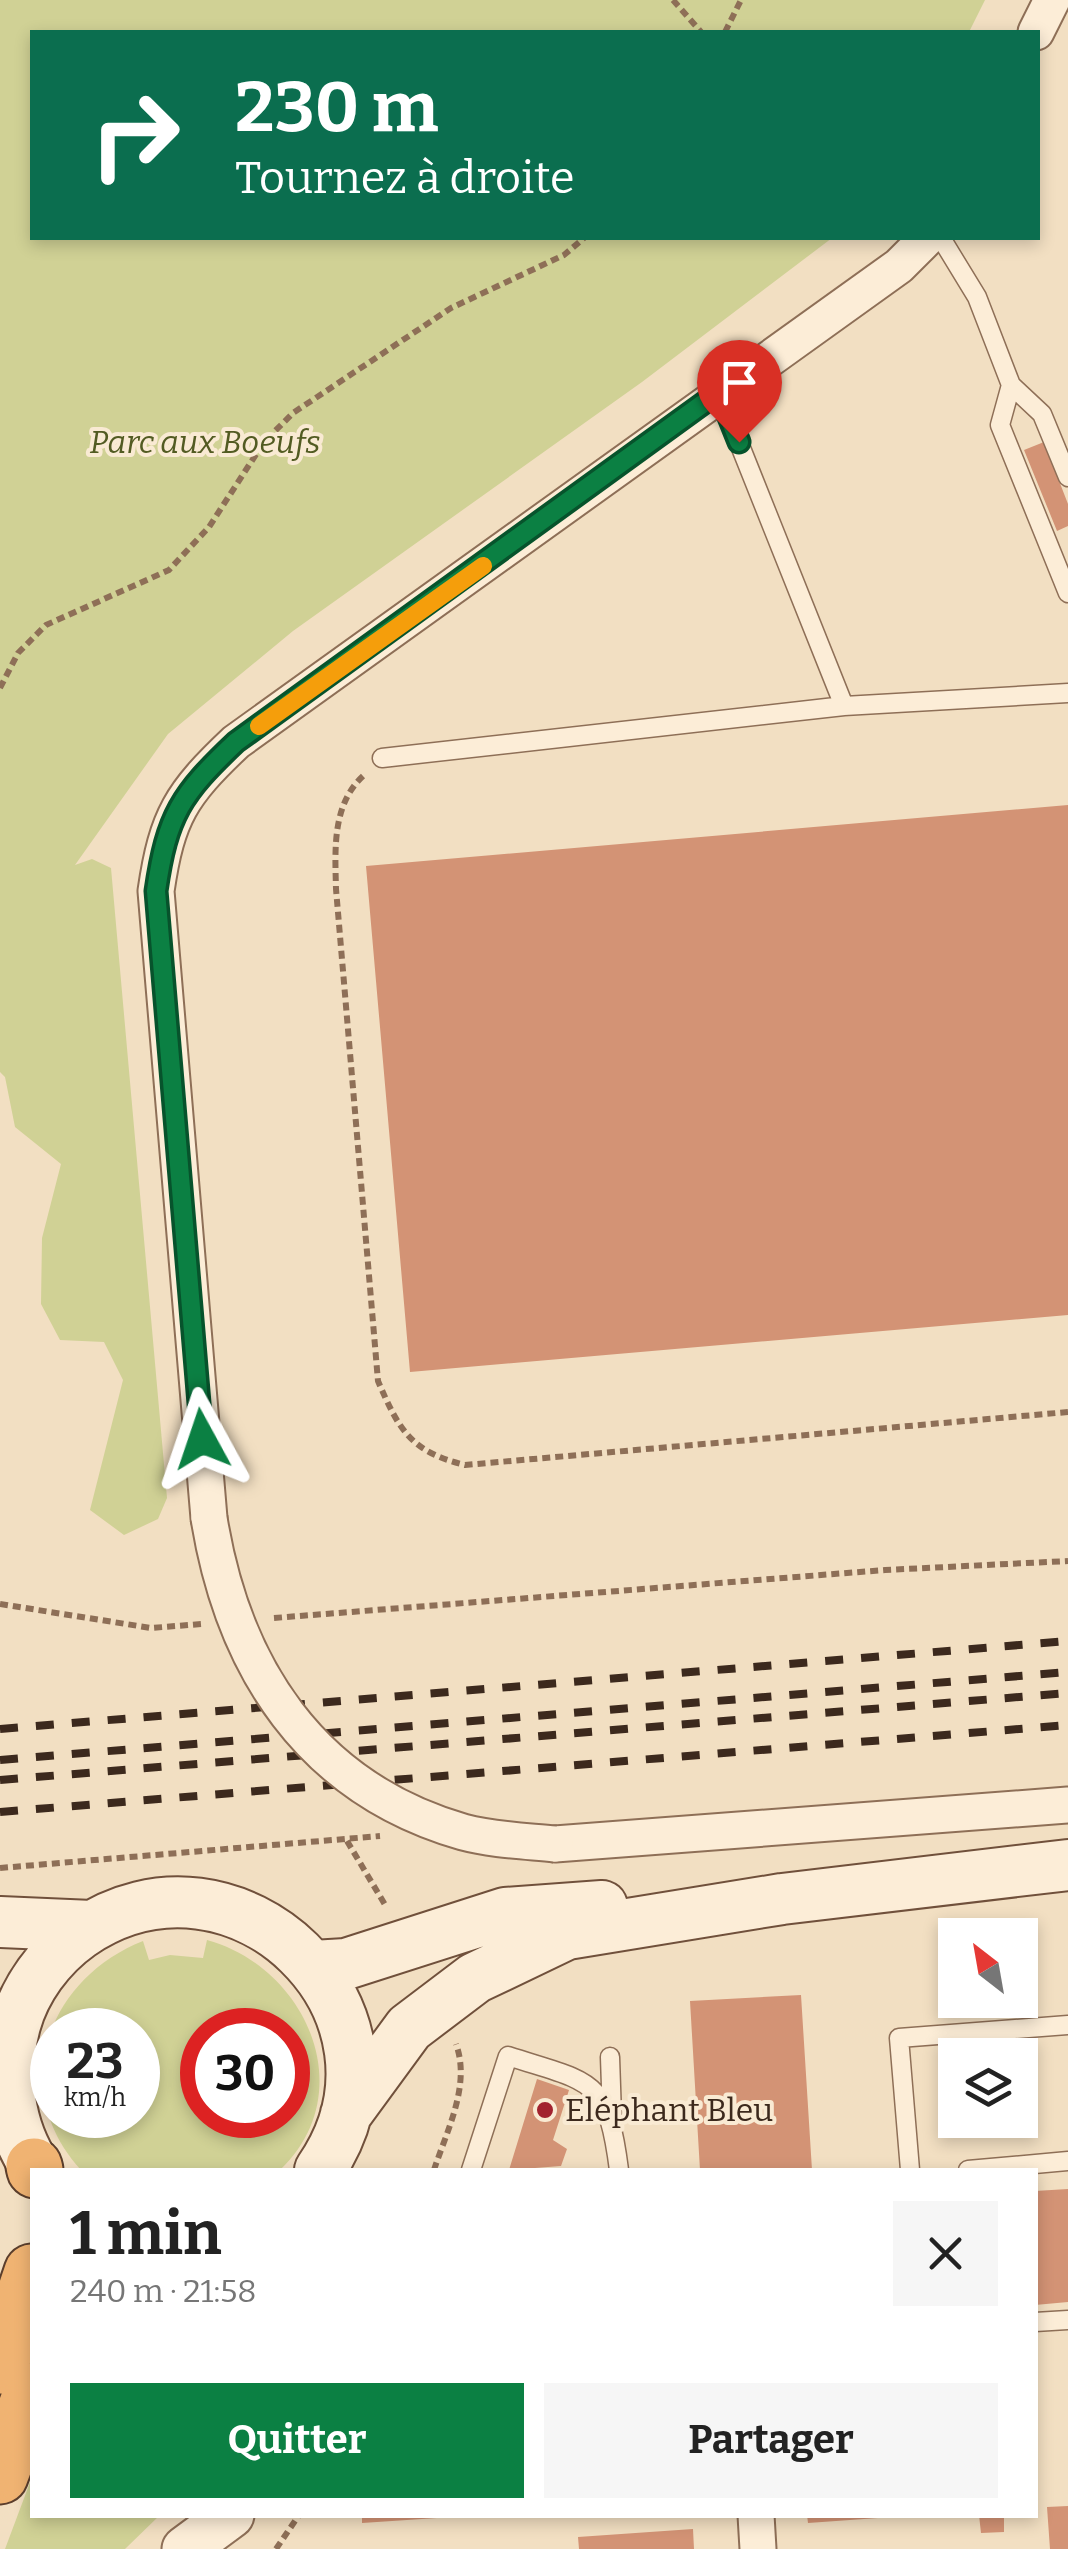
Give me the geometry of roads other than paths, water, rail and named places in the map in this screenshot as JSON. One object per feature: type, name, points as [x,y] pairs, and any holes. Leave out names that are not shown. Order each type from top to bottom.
[{"type":"highway","points":[[0,2366],[30,2278]]},
{"type":"highway","points":[[0,2476],[30,2396]]},
{"type":"main road","points":[[332,2153],[409,2028],[475,1978],[531,1948],[567,1934],[782,1899],[1068,1864]]},
{"type":"main road","points":[[313,1966],[346,1964],[505,1913],[782,1899]]},
{"type":"main road","points":[[35,2168],[10,2108],[5,2039],[47,1964],[92,1926],[149,1905],[210,1905],[267,1926],[313,1966],[343,2021],[350,2052],[332,2153]]},
{"type":"main road","points":[[0,1922],[92,1926]]},
{"type":"street","points":[[1037,30],[1052,0]]},
{"type":"street","points":[[924,240],[898,266],[236,742],[191,785],[164,837],[156,891],[209,1518],[218,1571],[240,1638],[271,1692],[312,1742],[363,1784],[423,1816],[464,1832],[554,1844],[1068,1806]]},
{"type":"street","points":[[152,2549],[190,2518]]},
{"type":"street","points":[[185,2549],[227,2518]]},
{"type":"street","points":[[756,2518],[758,2549]]},
{"type":"lane","points":[[942,240],[977,297],[1011,384],[1042,414],[1068,477]]},
{"type":"lane","points":[[1011,384],[1000,426],[1068,593]]},
{"type":"lane","points":[[719,392],[844,706]]},
{"type":"lane","points":[[382,758],[844,706],[1068,693]]},
{"type":"lane","points":[[910,2168],[899,2038],[1068,2025]]},
{"type":"lane","points":[[472,2168],[508,2056],[586,2081],[612,2117]]},
{"type":"lane","points":[[610,2057],[618,2168]]},
{"type":"lane","points":[[990,2168],[1068,2161]]},
{"type":"lane","points":[[1038,2322],[1068,2320]]},
{"type":"railway","points":[[0,1729],[1068,1641]]},
{"type":"railway","points":[[0,1760],[1068,1672]]},
{"type":"railway","points":[[0,1780],[1068,1693]]},
{"type":"railway","points":[[0,1812],[1068,1725]]},
{"type":"place","name":"Eléphant Bleu","points":[[545,2110]]},
{"type":"park label","name":"Parc aux Boeufs","points":[[205,442]]}]
